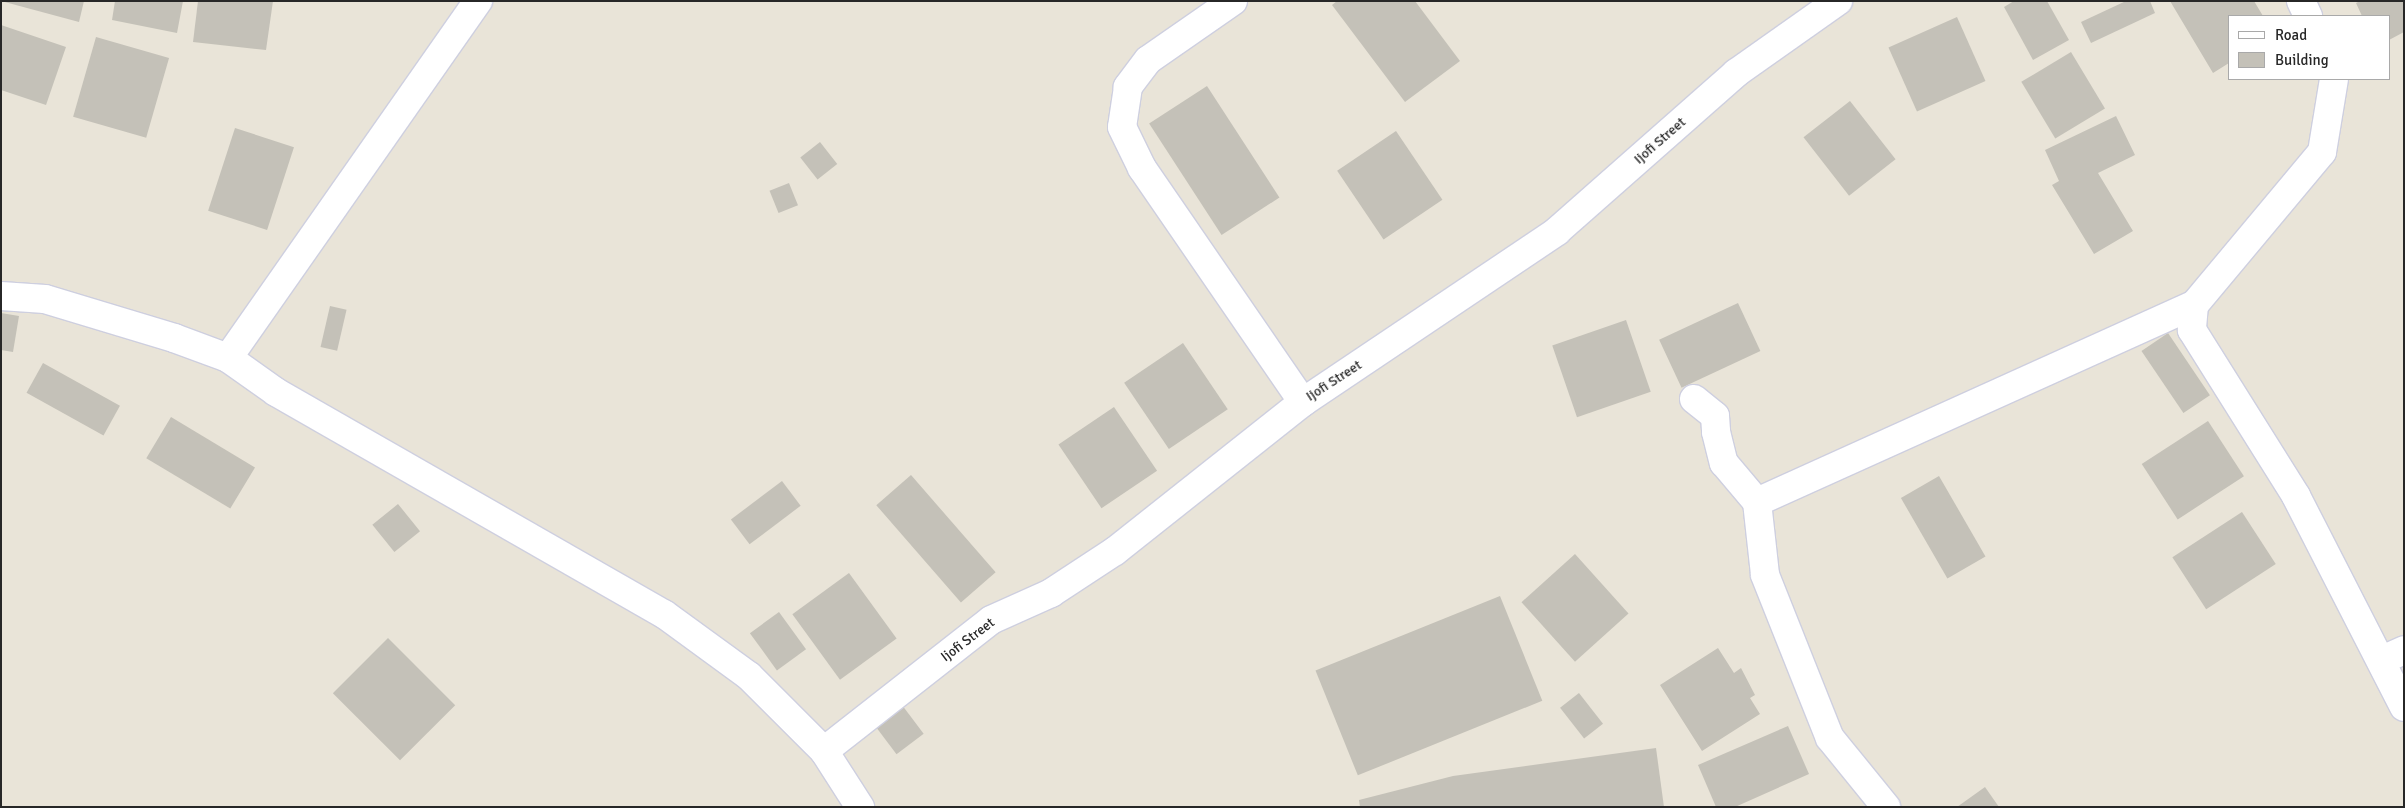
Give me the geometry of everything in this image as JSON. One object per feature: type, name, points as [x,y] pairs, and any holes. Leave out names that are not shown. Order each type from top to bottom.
[{"type":"street","points":[[228,358],[478,1]]},
{"type":"street","points":[[1234,1],[1148,60],[1128,87],[1122,127],[1142,168],[1302,402]]},
{"type":"street","name":"Ijofi Street","points":[[824,751],[991,620],[1051,593],[1115,551],[1302,402],[1556,231],[1736,73],[1838,1]]},
{"type":"street","points":[[2301,1],[2308,15]]},
{"type":"street","points":[[1757,502],[2194,305],[2322,152],[2334,80]]},
{"type":"street","points":[[1,296],[45,298],[174,338],[228,358],[276,392],[664,614],[749,676],[824,751],[860,807]]},
{"type":"street","points":[[2194,305],[2192,330],[2393,655],[2404,707]]},
{"type":"street","points":[[1694,399],[1715,416],[1716,432],[1724,463],[1757,502],[1764,575],[1830,738],[1886,807]]},
{"type":"building","points":[[1,1],[84,1],[79,22]]},
{"type":"building","points":[[115,1],[183,1],[177,33],[112,20]]},
{"type":"building","points":[[198,1],[273,1],[266,50],[193,42]]},
{"type":"building","points":[[1337,1],[1415,1],[1460,61],[1405,102],[1332,5]]},
{"type":"building","points":[[2014,1],[2047,1],[2069,40],[2033,60],[2004,7]]},
{"type":"building","points":[[2126,1],[2150,1],[2155,13],[2091,43],[2081,22]]},
{"type":"building","points":[[2170,1],[2254,1],[2262,15],[2228,15],[2228,64],[2213,73]]},
{"type":"building","points":[[2360,1],[2404,1],[2404,32],[2390,39],[2390,15],[2362,15],[2356,3]]},
{"type":"building","points":[[1957,17],[1985,81],[1917,111],[1888,48]]},
{"type":"building","points":[[1,25],[66,47],[46,105],[1,90]]},
{"type":"building","points":[[96,37],[169,58],[146,138],[73,117]]},
{"type":"building","points":[[2071,52],[2105,109],[2055,138],[2021,82]]},
{"type":"building","points":[[1207,86],[1279,198],[1222,235],[1149,124]]},
{"type":"building","points":[[1850,101],[1896,159],[1849,196],[1804,137]]},
{"type":"building","points":[[2116,116],[2135,155],[2098,173],[2133,231],[2094,254],[2052,185],[2059,181],[2045,150]]},
{"type":"building","points":[[235,128],[294,147],[267,230],[208,211]]},
{"type":"building","points":[[1396,131],[1442,200],[1384,240],[1337,171]]},
{"type":"building","points":[[820,142],[837,164],[818,179],[800,157]]},
{"type":"building","points":[[789,183],[798,205],[779,213],[770,191]]},
{"type":"building","points":[[1738,303],[1760,351],[1682,388],[1659,340]]},
{"type":"building","points":[[330,306],[347,310],[337,351],[321,347]]},
{"type":"building","points":[[1,313],[19,316],[13,352],[1,350]]},
{"type":"building","points":[[1626,320],[1651,392],[1577,417],[1552,345]]},
{"type":"building","points":[[2168,333],[2210,395],[2183,413],[2141,351]]},
{"type":"building","points":[[1183,343],[1228,409],[1169,449],[1124,383]]},
{"type":"building","points":[[43,363],[120,406],[103,435],[27,393]]},
{"type":"building","points":[[1114,407],[1157,471],[1102,508],[1058,444]]},
{"type":"building","points":[[171,417],[255,467],[230,509],[146,458]]},
{"type":"building","points":[[2208,421],[2244,476],[2178,519],[2142,464]]},
{"type":"building","points":[[911,475],[996,572],[961,603],[876,505]]},
{"type":"building","points":[[1939,476],[1986,557],[1947,579],[1901,498]]},
{"type":"building","points":[[782,481],[801,506],[750,544],[731,520]]},
{"type":"building","points":[[398,504],[420,531],[394,552],[372,525]]},
{"type":"building","points":[[2242,512],[2276,564],[2206,609],[2172,557]]},
{"type":"building","points":[[1575,554],[1629,613],[1575,662],[1521,602]]},
{"type":"building","points":[[849,573],[897,639],[840,680],[792,614]]},
{"type":"building","points":[[1500,596],[1542,701],[1358,775],[1315,671]]},
{"type":"building","points":[[779,612],[806,649],[777,670],[750,633]]},
{"type":"building","points":[[388,638],[455,705],[400,760],[333,693]]},
{"type":"building","points":[[1718,648],[1734,673],[1741,668],[1755,695],[1750,698],[1760,714],[1702,751],[1660,685]]},
{"type":"building","points":[[1579,693],[1603,724],[1584,739],[1560,708]]},
{"type":"building","points":[[902,705],[924,734],[897,754],[875,725]]},
{"type":"building","points":[[1788,726],[1809,774],[1735,807],[1716,807],[1698,765]]},
{"type":"building","points":[[1656,748],[1664,807],[1360,807],[1359,800],[1453,776]]},
{"type":"building","points":[[1985,787],[1999,807],[1957,807]]}]
